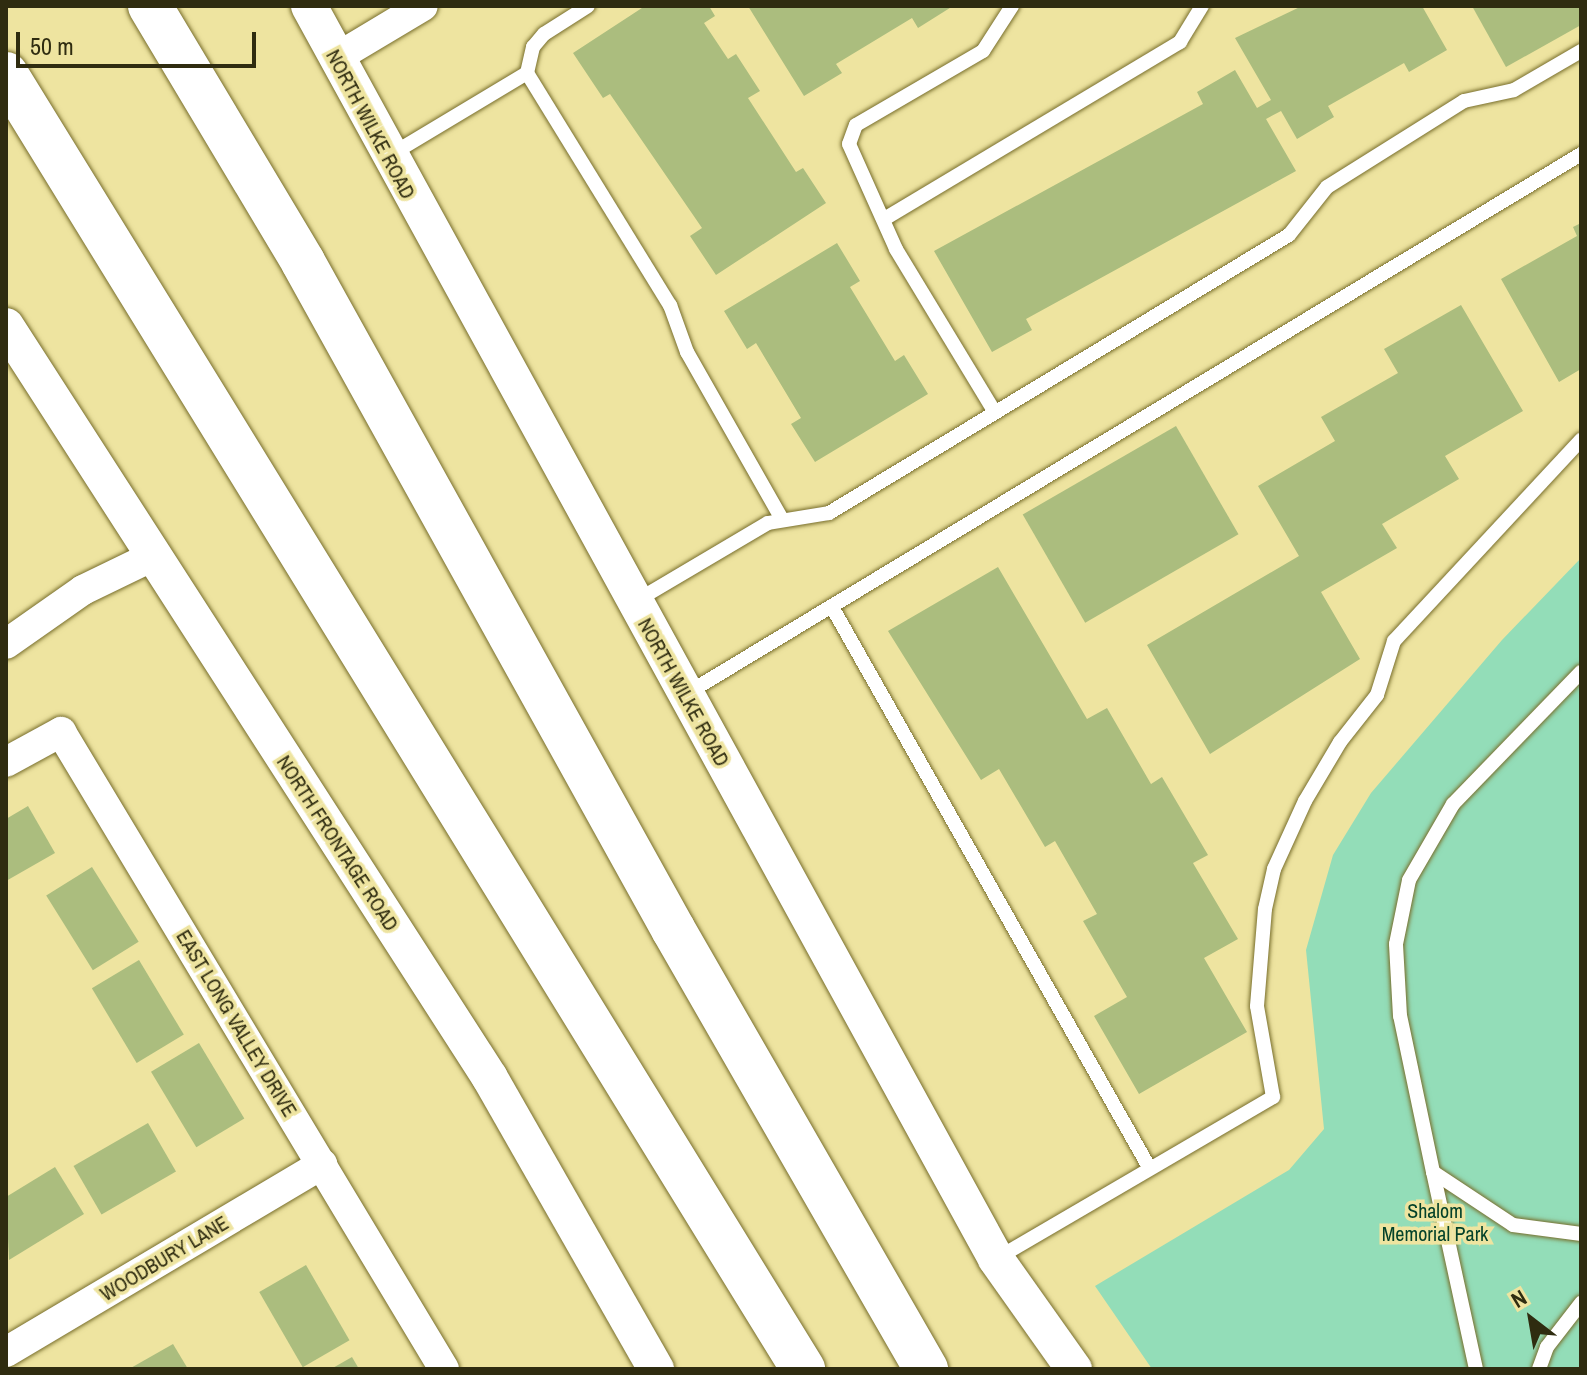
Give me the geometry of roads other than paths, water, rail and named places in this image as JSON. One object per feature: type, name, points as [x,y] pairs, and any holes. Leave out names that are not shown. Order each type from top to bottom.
[{"type":"highway","points":[[150,6],[303,262],[673,929],[926,1369]]},
{"type":"highway","points":[[182,6],[303,262]]},
{"type":"highway","points":[[6,74],[67,178],[803,1369]]},
{"type":"highway","points":[[6,102],[67,178]]},
{"type":"street","name":"NORTH WILKE ROAD","points":[[309,6],[388,156],[996,1259],[1074,1369]]},
{"type":"street","points":[[336,58],[423,6]]},
{"type":"street","name":"NORTH FRONTAGE ROAD","points":[[6,326],[490,1078],[656,1369]]},
{"type":"street","points":[[6,644],[83,590],[153,556]]},
{"type":"street","name":"EAST LONG VALLEY DRIVE","points":[[6,762],[61,732],[444,1369]]},
{"type":"street","name":"WOODBURY LANE","points":[[6,1352],[322,1164]]},
{"type":"lane","points":[[588,6],[544,34],[533,47],[527,73],[670,305],[687,352],[782,519]]},
{"type":"lane","points":[[994,411],[896,249],[886,218],[849,144],[856,125],[983,51],[1012,6]]},
{"type":"lane","points":[[886,218],[1180,42],[1202,6]]},
{"type":"lane","points":[[634,602],[782,519],[829,513],[1289,235],[1327,187],[1452,109],[1478,95],[1514,90],[1581,51]]},
{"type":"lane","points":[[388,156],[527,73]]},
{"type":"lane","points":[[686,694],[1581,154]]},
{"type":"lane","points":[[996,1259],[1273,1097],[1257,1006],[1265,909],[1274,869],[1305,801],[1340,742],[1377,695],[1394,641],[1581,440]]},
{"type":"lane","points":[[832,607],[1149,1167]]},
{"type":"lane","points":[[1476,1369],[1400,1016],[1396,944],[1409,880],[1453,804],[1581,672]]},
{"type":"lane","points":[[1433,1172],[1513,1225],[1581,1234]]},
{"type":"lane","points":[[1539,1369],[1547,1347],[1581,1303]]},
{"type":"park label","name":"Shalom Memorial Park","points":[[1435,1222]]}]
